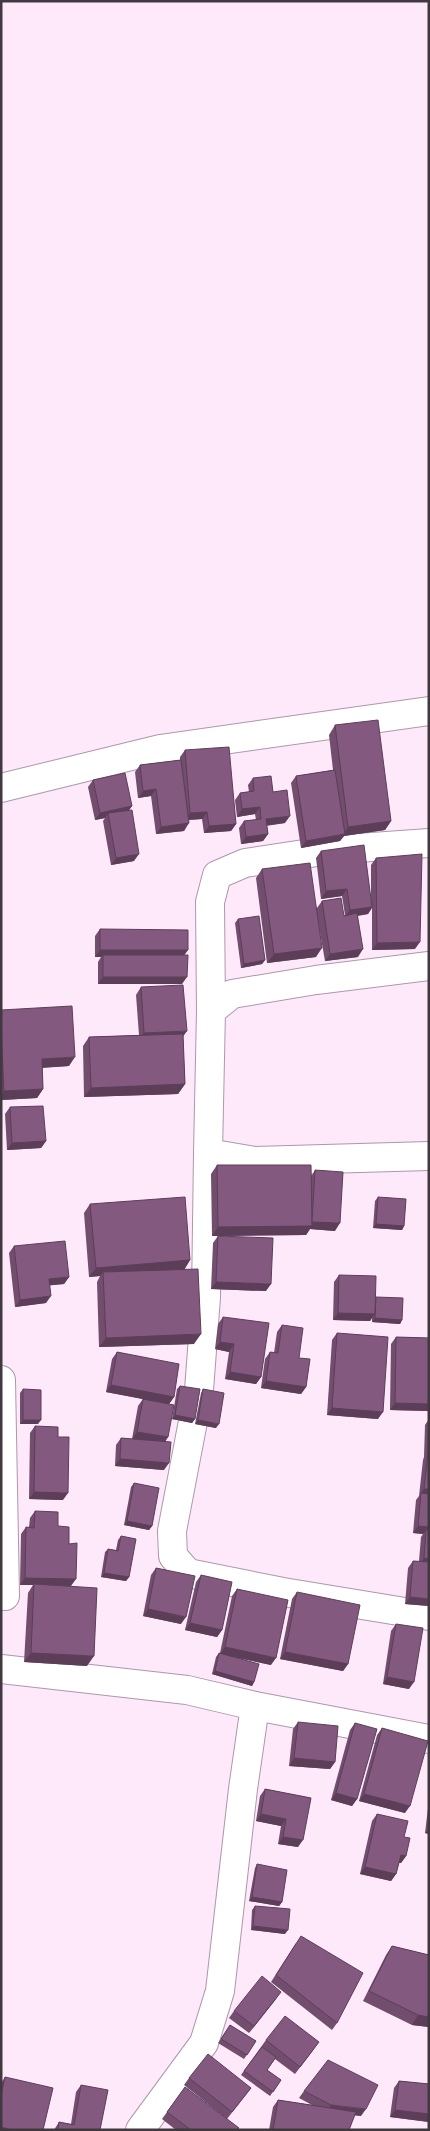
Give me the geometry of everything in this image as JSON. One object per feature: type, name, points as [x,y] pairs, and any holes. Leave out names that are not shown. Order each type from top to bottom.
[{"type":"street","points":[[1,788],[160,749],[429,711]]},
{"type":"street","points":[[429,843],[330,850],[245,863],[217,875],[210,902],[211,1011],[206,1297],[199,1390],[172,1531],[173,1556],[188,1573],[283,1592],[429,1616]]},
{"type":"street","points":[[211,1011],[232,994],[316,980],[429,966]]},
{"type":"street","points":[[208,1153],[255,1161],[429,1156]]},
{"type":"street","points":[[1,1380],[5,1596]]},
{"type":"street","points":[[1,1669],[187,1690],[254,1706],[429,1739]]},
{"type":"street","points":[[140,2130],[204,2043],[220,1991],[254,1706]]},
{"type":"building","points":[[378,720],[391,821],[348,827],[335,725]]},
{"type":"building","points":[[229,747],[236,824],[209,826],[207,812],[190,813],[185,750]]},
{"type":"building","points":[[181,760],[189,823],[161,827],[156,789],[143,791],[140,765]]},
{"type":"building","points":[[335,770],[345,834],[306,841],[296,776]]},
{"type":"building","points":[[125,773],[132,806],[100,813],[93,780]]},
{"type":"building","points":[[271,776],[273,792],[287,790],[290,816],[266,819],[268,834],[246,837],[244,821],[261,819],[260,807],[242,809],[240,793],[254,791],[253,778]]},
{"type":"building","points":[[132,810],[139,854],[116,858],[108,813]]},
{"type":"building","points":[[364,845],[372,907],[350,910],[347,889],[326,891],[321,851]]},
{"type":"building","points":[[422,854],[420,942],[377,943],[376,858]]},
{"type":"building","points":[[310,863],[322,948],[274,954],[262,869]]},
{"type":"building","points":[[341,898],[344,916],[357,913],[363,949],[330,954],[322,901]]},
{"type":"building","points":[[259,916],[265,960],[244,964],[238,919]]},
{"type":"building","points":[[100,929],[188,930],[188,950],[100,950]]},
{"type":"building","points":[[103,955],[188,955],[187,977],[103,977]]},
{"type":"building","points":[[183,985],[187,1031],[144,1033],[141,987]]},
{"type":"building","points":[[72,1006],[75,1057],[42,1059],[43,1089],[4,1091],[1,1010]]},
{"type":"building","points":[[183,1034],[185,1084],[91,1088],[89,1037]]},
{"type":"building","points":[[43,1106],[46,1141],[12,1143],[10,1107]]},
{"type":"building","points":[[217,1165],[311,1165],[312,1226],[218,1227]]},
{"type":"building","points":[[315,1170],[343,1172],[340,1223],[312,1222]]},
{"type":"building","points":[[185,1197],[190,1260],[96,1268],[90,1204]]},
{"type":"building","points":[[378,1197],[406,1199],[404,1226],[376,1224]]},
{"type":"building","points":[[218,1236],[273,1238],[271,1284],[216,1282]]},
{"type":"building","points":[[65,1241],[69,1277],[49,1279],[51,1296],[20,1300],[14,1246]]},
{"type":"building","points":[[198,1269],[201,1334],[106,1338],[103,1272]]},
{"type":"building","points":[[339,1275],[376,1276],[375,1314],[338,1313]]},
{"type":"building","points":[[376,1297],[403,1298],[402,1320],[375,1318]]},
{"type":"building","points":[[223,1317],[269,1323],[261,1377],[230,1372],[234,1344],[220,1342]]},
{"type":"building","points":[[282,1325],[303,1328],[299,1358],[310,1359],[306,1387],[266,1381],[270,1352],[278,1353]]},
{"type":"building","points":[[337,1333],[388,1337],[383,1412],[332,1408]]},
{"type":"building","points":[[396,1337],[429,1338],[429,1404],[395,1403]]},
{"type":"building","points":[[117,1352],[179,1364],[174,1397],[111,1385]]},
{"type":"building","points":[[180,1386],[200,1389],[195,1419],[175,1415]]},
{"type":"building","points":[[23,1389],[41,1390],[41,1420],[23,1420]]},
{"type":"building","points":[[203,1389],[224,1393],[219,1424],[198,1420]]},
{"type":"building","points":[[143,1399],[174,1405],[168,1437],[137,1432]]},
{"type":"building","points":[[35,1426],[58,1427],[58,1437],[69,1437],[68,1493],[34,1492]]},
{"type":"building","points":[[121,1438],[171,1442],[169,1463],[120,1459]]},
{"type":"building","points":[[428,1453],[429,1489],[424,1489]]},
{"type":"building","points":[[134,1483],[159,1488],[152,1526],[127,1521]]},
{"type":"building","points":[[421,1493],[429,1494],[429,1527],[418,1526]]},
{"type":"building","points":[[35,1511],[58,1512],[58,1526],[69,1527],[69,1544],[77,1543],[76,1579],[25,1578],[26,1527],[34,1528]]},
{"type":"building","points":[[426,1530],[429,1530],[429,1559],[424,1558]]},
{"type":"building","points":[[121,1536],[136,1539],[129,1577],[104,1573],[108,1549],[118,1551]]},
{"type":"building","points":[[413,1561],[429,1562],[429,1599],[410,1597]]},
{"type":"building","points":[[156,1568],[195,1576],[186,1617],[148,1609]]},
{"type":"building","points":[[201,1575],[232,1582],[222,1630],[190,1623]]},
{"type":"building","points":[[34,1584],[97,1588],[94,1656],[31,1653]]},
{"type":"building","points":[[237,1589],[288,1600],[276,1658],[225,1647]]},
{"type":"building","points":[[297,1592],[360,1605],[348,1664],[285,1652]]},
{"type":"building","points":[[396,1624],[423,1628],[414,1682],[387,1677]]},
{"type":"building","points":[[219,1653],[259,1664],[254,1682],[215,1671]]},
{"type":"building","points":[[298,1722],[338,1726],[335,1762],[294,1758]]},
{"type":"building","points":[[355,1723],[377,1729],[357,1799],[336,1793]]},
{"type":"building","points":[[382,1728],[428,1741],[410,1806],[364,1794]]},
{"type":"building","points":[[265,1789],[311,1798],[303,1840],[283,1837],[286,1819],[261,1814]]},
{"type":"building","points":[[377,1814],[408,1821],[404,1837],[410,1838],[406,1856],[401,1855],[396,1874],[365,1867]]},
{"type":"building","points":[[257,1864],[287,1870],[282,1902],[252,1897]]},
{"type":"building","points":[[255,1906],[290,1909],[288,1930],[253,1926]]},
{"type":"building","points":[[301,1936],[363,1973],[337,2023],[276,1975]]},
{"type":"building","points":[[392,1946],[429,1955],[429,2017],[418,2015],[369,1991]]},
{"type":"building","points":[[262,1976],[281,1992],[254,2026],[234,2011]]},
{"type":"building","points":[[285,2016],[319,2042],[300,2067],[266,2040]]},
{"type":"building","points":[[230,2025],[256,2041],[247,2055],[221,2039]]},
{"type":"building","points":[[262,2047],[276,2057],[267,2070],[281,2080],[273,2092],[244,2071]]},
{"type":"building","points":[[208,2054],[251,2088],[232,2112],[189,2078]]},
{"type":"building","points":[[328,2060],[378,2085],[366,2109],[331,2105],[304,2091]]},
{"type":"building","points":[[5,2077],[53,2088],[43,2130],[12,2130],[1,2127],[1,2095]]},
{"type":"building","points":[[399,2081],[429,2084],[429,2114],[395,2110]]},
{"type":"building","points":[[81,2085],[108,2090],[100,2130],[58,2130],[59,2122],[74,2125]]},
{"type":"building","points":[[185,2087],[239,2128],[237,2130],[191,2130],[167,2112]]},
{"type":"building","points":[[278,2100],[356,2112],[349,2130],[273,2130]]}]
